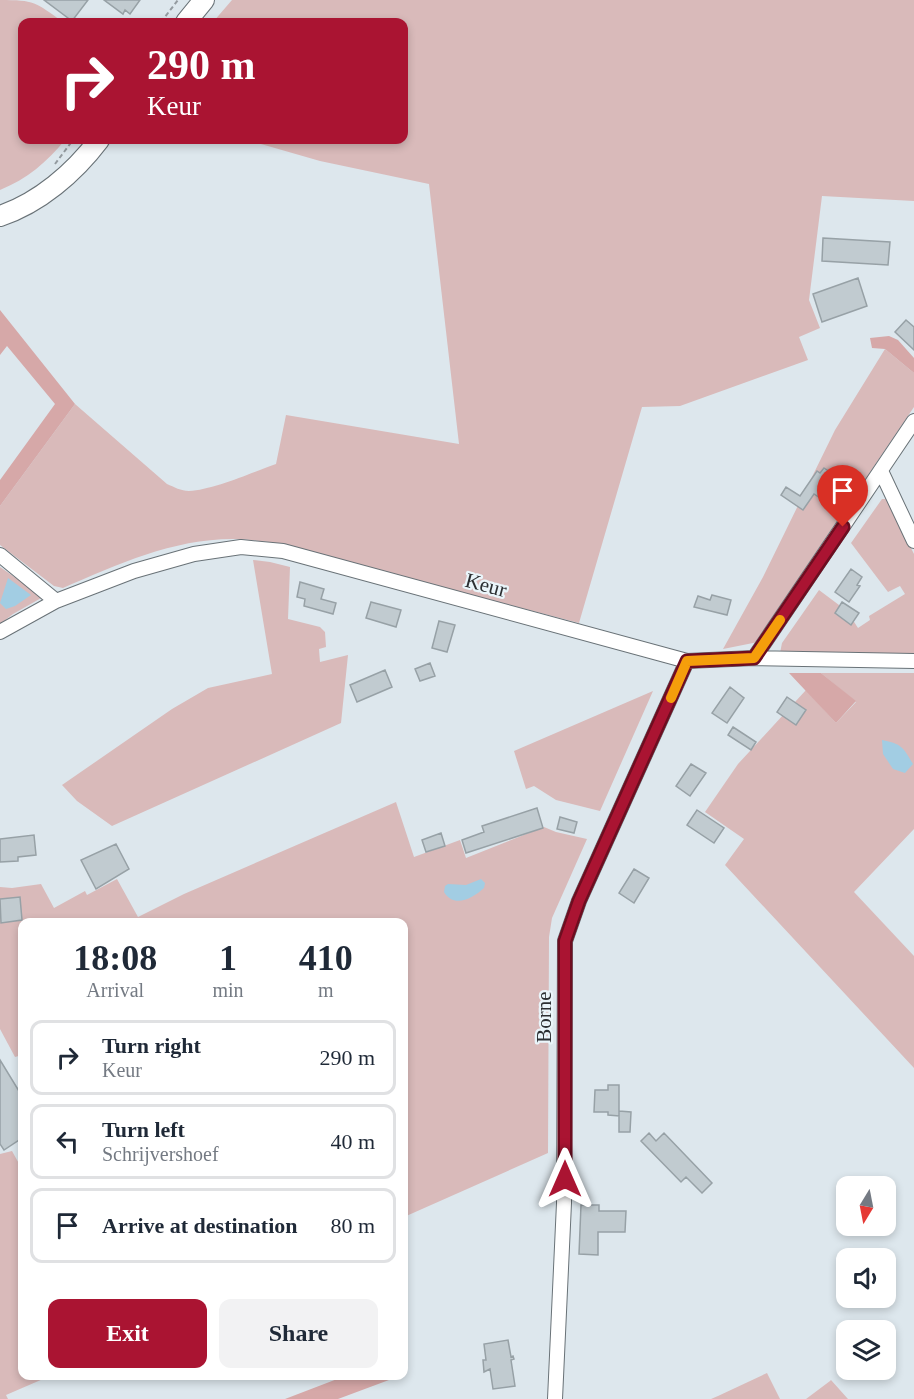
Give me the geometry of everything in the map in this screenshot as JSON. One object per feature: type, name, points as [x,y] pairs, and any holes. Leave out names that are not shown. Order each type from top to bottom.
[{"type":"main road","points":[[189,18],[204,0]]},
{"type":"main road","points":[[0,216],[17,210],[47,192],[87,156],[96,144]]},
{"type":"street","points":[[754,658],[914,421]]},
{"type":"street","points":[[881,471],[914,541]]},
{"type":"street","name":"Keur","points":[[0,632],[56,601],[134,571],[194,554],[241,547],[282,551],[687,661],[754,658],[914,661]]},
{"type":"street","points":[[0,555],[56,601]]},
{"type":"street","name":"Borne","points":[[555,1399],[564,1203],[565,941],[579,901],[687,661]]},
{"type":"path","points":[[163,18],[178,0]]},
{"type":"path","points":[[53,165],[70,144]]},
{"type":"shaded area","points":[[0,0],[21,1],[34,3],[57,18],[18,18],[18,144],[62,144],[36,169],[0,190]]},
{"type":"shaded area","points":[[232,0],[914,0],[914,201],[822,196],[809,300],[820,328],[799,337],[808,360],[680,406],[642,407],[579,623],[269,542],[240,539],[213,540],[169,548],[147,554],[63,588],[54,586],[0,545],[0,506],[75,404],[167,484],[186,491],[221,484],[276,464],[286,415],[459,444],[429,184],[320,161],[261,144],[408,144],[408,18],[216,18]]},
{"type":"shaded area","points":[[0,310],[75,404],[0,506],[0,480],[55,404],[7,346],[0,355]]},
{"type":"shaded area","points":[[889,336],[898,340],[914,358],[914,373],[885,349],[872,348],[870,338]]},
{"type":"shaded area","points":[[885,349],[914,373],[914,407],[758,642],[723,649],[763,577],[835,430]]},
{"type":"shaded area","points":[[882,499],[886,499],[914,554],[914,660],[779,658],[782,643],[819,590],[847,611],[858,628],[870,620],[869,616],[905,594],[900,586],[888,592],[851,543]]},
{"type":"shaded area","points":[[253,560],[290,567],[288,619],[320,627],[325,632],[326,647],[319,649],[320,662],[348,655],[341,723],[112,826],[77,801],[62,785],[172,709],[208,688],[272,674]]},
{"type":"shaded area","points":[[0,567],[43,597],[0,624]]},
{"type":"shaded area","points":[[789,673],[821,673],[856,701],[836,723]]},
{"type":"shaded area","points":[[821,673],[914,673],[914,829],[854,892],[914,956],[914,1068],[725,865],[744,839],[705,812],[738,764],[806,690],[836,723],[856,702]]},
{"type":"shaded area","points":[[653,691],[600,811],[556,800],[534,786],[526,789],[514,751]]},
{"type":"shaded area","points":[[396,802],[414,857],[460,840],[466,858],[544,827],[587,839],[552,918],[549,937],[548,1153],[408,1215],[408,918],[18,918],[18,1056],[15,1057],[0,1029],[0,887],[12,888],[41,884],[54,908],[85,891],[87,895],[117,879],[138,917],[184,894]]},
{"type":"shaded area","points":[[12,1151],[18,1162],[18,1380],[41,1380],[6,1395],[8,1399],[0,1399],[0,1154]]},
{"type":"shaded area","points":[[767,1373],[780,1399],[711,1399],[718,1396]]},
{"type":"shaded area","points":[[335,1380],[389,1380],[338,1399],[285,1399]]},
{"type":"shaded area","points":[[830,1381],[848,1399],[806,1399]]},
{"type":"water","points":[[8,578],[31,595],[6,609],[0,603]]},
{"type":"water","points":[[882,740],[898,745],[907,754],[913,764],[905,773],[893,769],[883,754]]},
{"type":"water","points":[[481,879],[485,883],[484,888],[464,900],[453,900],[444,892],[448,884],[466,885]]},
{"type":"building","points":[[44,0],[88,0],[74,18],[68,18]]},
{"type":"building","points":[[104,0],[140,0],[130,14],[125,10],[123,14]]},
{"type":"building","points":[[823,238],[890,242],[888,265],[822,261]]},
{"type":"building","points":[[858,278],[867,306],[822,322],[813,294]]},
{"type":"building","points":[[906,320],[914,327],[914,350],[895,332]]},
{"type":"building","points":[[824,468],[839,478],[823,500],[814,494],[803,510],[781,495],[786,487],[800,496],[817,471],[820,473]]},
{"type":"building","points":[[851,569],[862,577],[857,585],[860,586],[849,602],[835,592]]},
{"type":"building","points":[[300,582],[324,589],[321,599],[336,603],[333,614],[304,606],[305,599],[297,597]]},
{"type":"building","points":[[712,595],[731,600],[727,615],[694,607],[698,596],[710,600]]},
{"type":"building","points":[[371,602],[401,610],[396,627],[366,618]]},
{"type":"building","points":[[842,602],[859,613],[851,625],[835,613]]},
{"type":"building","points":[[439,621],[455,625],[447,652],[432,648]]},
{"type":"building","points":[[430,663],[435,676],[420,681],[415,669]]},
{"type":"building","points":[[385,670],[392,687],[357,702],[350,685]]},
{"type":"building","points":[[730,687],[744,698],[727,723],[712,713]]},
{"type":"building","points":[[787,697],[806,710],[796,725],[777,712]]},
{"type":"building","points":[[733,727],[756,742],[751,750],[728,735]]},
{"type":"building","points":[[691,764],[706,773],[690,796],[676,786]]},
{"type":"building","points":[[537,808],[543,828],[466,853],[462,840],[484,832],[482,826]]},
{"type":"building","points":[[697,810],[724,828],[714,843],[687,825]]},
{"type":"building","points":[[560,817],[577,822],[574,833],[557,829]]},
{"type":"building","points":[[441,833],[445,846],[426,852],[422,840]]},
{"type":"building","points":[[34,835],[36,855],[18,857],[18,861],[0,862],[0,839]]},
{"type":"building","points":[[116,844],[129,869],[96,889],[81,860]]},
{"type":"building","points":[[634,869],[649,878],[634,903],[619,893]]},
{"type":"building","points":[[20,897],[22,918],[1,923],[0,899]]},
{"type":"building","points":[[0,1060],[18,1089],[18,1141],[4,1150],[0,1144]]},
{"type":"building","points":[[608,1085],[619,1085],[619,1116],[608,1115],[608,1112],[594,1112],[595,1090],[608,1090]]},
{"type":"building","points":[[619,1111],[631,1112],[630,1132],[619,1132]]},
{"type":"building","points":[[649,1133],[656,1141],[664,1133],[712,1183],[702,1193],[686,1177],[681,1182],[641,1141]]},
{"type":"building","points":[[581,1205],[599,1205],[599,1211],[626,1211],[625,1232],[598,1232],[598,1255],[579,1254]]},
{"type":"building","points":[[508,1340],[511,1357],[513,1356],[514,1359],[511,1360],[515,1386],[493,1389],[490,1369],[484,1372],[483,1360],[486,1360],[484,1344]]},
{"type":"slow traffic","points":[[671,698],[687,661],[754,658],[780,620]]},
{"type":"route","points":[[565,1179],[565,941],[579,901],[687,661],[754,658],[843,527]]}]
